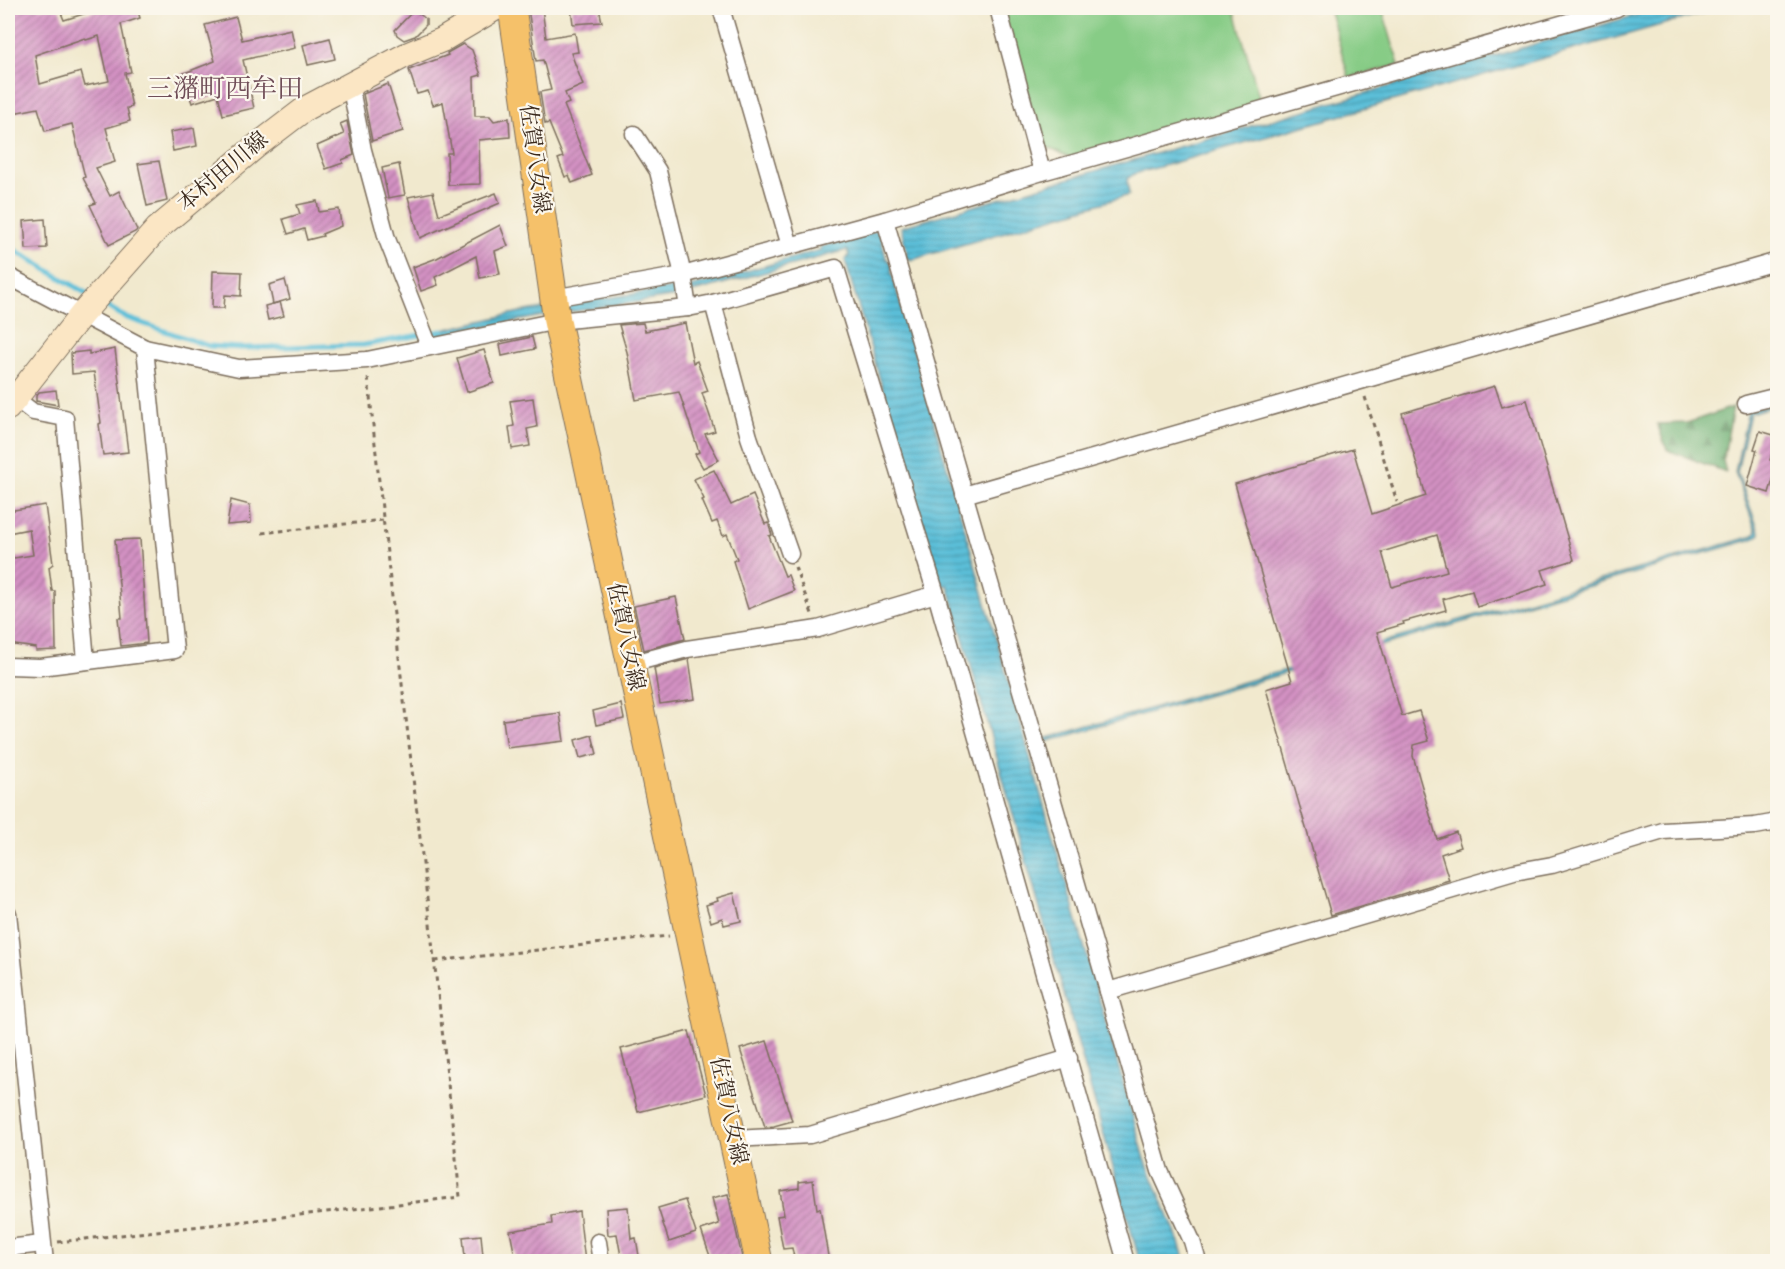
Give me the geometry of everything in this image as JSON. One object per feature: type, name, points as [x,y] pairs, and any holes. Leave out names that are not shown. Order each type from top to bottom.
[{"type":"main road","name":"本村田川線","points":[[11,403],[82,314],[166,222],[272,134],[306,108],[406,55],[442,40],[496,8]]},
{"type":"main road","name":"佐賀八女線","points":[[512,8],[555,310],[759,1262]]},
{"type":"street","points":[[721,8],[790,246]]},
{"type":"street","points":[[998,8],[1042,172]]},
{"type":"street","points":[[8,276],[145,348],[239,368],[367,360],[429,346],[885,220],[1042,172],[1617,8]]},
{"type":"street","points":[[350,84],[363,150],[387,239],[429,346]]},
{"type":"street","points":[[634,134],[658,171],[683,275],[688,308]]},
{"type":"street","points":[[885,220],[1160,1171],[1192,1241],[1198,1262]]},
{"type":"street","points":[[964,495],[1778,261]]},
{"type":"street","points":[[555,310],[688,308],[836,268],[936,594],[1126,1262]]},
{"type":"street","points":[[713,303],[749,437],[790,554]]},
{"type":"street","points":[[8,666],[40,667],[175,650],[145,348]]},
{"type":"street","points":[[1746,404],[1778,396]]},
{"type":"street","points":[[11,403],[33,412],[65,418],[86,661]]},
{"type":"street","points":[[630,664],[687,650],[818,629],[936,594]]},
{"type":"street","points":[[1108,990],[1514,872],[1552,865],[1663,831],[1776,826]]},
{"type":"street","points":[[8,913],[45,1262]]},
{"type":"street","points":[[734,1139],[810,1136],[1069,1058]]},
{"type":"street","points":[[598,1242],[601,1262]]},
{"type":"street","points":[[8,1248],[42,1244]]},
{"type":"path","points":[[42,1244],[460,1197],[367,360]]},
{"type":"path","points":[[1360,381],[1397,502]]},
{"type":"path","points":[[262,533],[383,520]]},
{"type":"path","points":[[790,554],[818,629]]},
{"type":"path","points":[[435,961],[687,934]]},
{"type":"green space","points":[[1002,8],[1234,8],[1261,104],[1070,158],[1042,145]]},
{"type":"green space","points":[[1329,8],[1382,8],[1399,65],[1349,78]]},
{"type":"green space","points":[[1733,407],[1723,461],[1726,472],[1667,450],[1657,424],[1687,423]]},
{"type":"water","points":[[1649,8],[1653,10],[1721,8],[1134,174],[1127,179],[1129,195],[911,260],[907,259],[905,254],[907,253],[901,227],[1650,11]]},
{"type":"water","points":[[879,230],[886,258],[892,264],[891,271],[1145,1159],[1185,1261],[1136,1261],[1139,1259],[948,585],[944,586],[938,578],[845,260],[849,255],[847,250],[678,296],[542,316],[437,337],[438,331],[520,312],[694,286],[821,250],[820,247]]},
{"type":"water","points":[[1773,404],[1777,407],[1750,413],[1737,472],[1760,534],[1753,539],[1046,742],[1044,739],[1750,537],[1756,531],[1735,472],[1748,410]]},
{"type":"building","points":[[8,8],[59,8],[64,20],[103,8],[137,8],[140,18],[121,24],[131,72],[125,73],[132,107],[127,108],[130,121],[106,128],[115,162],[96,168],[110,196],[119,191],[137,230],[109,245],[90,205],[96,203],[83,178],[85,177],[72,124],[45,131],[38,108],[8,114]],"holes":[[[99,36],[109,81],[85,86],[81,72],[40,84],[35,55],[85,38],[86,40]]]},
{"type":"building","points":[[528,8],[542,8],[546,38],[575,33],[578,52],[571,53],[583,85],[565,93],[569,103],[564,105],[592,175],[572,183],[569,175],[565,177],[558,159],[563,157],[549,123],[545,124],[540,92],[551,90],[543,60],[536,61]]},
{"type":"building","points":[[571,8],[599,8],[602,22],[573,24]]},
{"type":"building","points":[[414,10],[426,19],[426,25],[415,36],[404,40],[397,35],[395,30]]},
{"type":"building","points":[[236,17],[242,40],[291,29],[295,48],[243,60],[254,108],[223,115],[218,95],[192,103],[182,74],[215,61],[205,25]]},
{"type":"building","points":[[330,38],[335,59],[308,65],[303,45]]},
{"type":"building","points":[[463,44],[472,50],[481,75],[474,77],[475,116],[490,116],[494,121],[509,118],[510,137],[479,140],[480,184],[448,185],[447,153],[452,153],[443,102],[433,105],[428,91],[417,94],[409,70],[448,55],[447,53]]},
{"type":"building","points":[[388,84],[403,131],[372,141],[363,94]]},
{"type":"building","points":[[347,121],[354,155],[342,160],[343,163],[326,169],[317,146],[344,134],[340,124]]},
{"type":"building","points":[[194,128],[197,146],[173,151],[170,132]]},
{"type":"building","points":[[159,161],[167,201],[147,206],[138,164]]},
{"type":"building","points":[[399,164],[405,195],[388,198],[382,168]]},
{"type":"building","points":[[433,192],[439,215],[496,193],[500,203],[420,238],[408,197]]},
{"type":"building","points":[[317,201],[319,212],[339,209],[341,226],[322,234],[323,236],[307,240],[304,229],[288,234],[283,219],[300,214],[297,205]]},
{"type":"building","points":[[45,219],[47,248],[26,249],[24,221]]},
{"type":"building","points":[[500,225],[508,246],[495,251],[500,274],[480,278],[476,256],[435,277],[438,285],[421,291],[413,267],[437,258]]},
{"type":"building","points":[[213,271],[242,272],[241,296],[225,295],[224,308],[212,308]]},
{"type":"building","points":[[285,280],[290,299],[273,304],[269,285]]},
{"type":"building","points":[[280,302],[284,316],[268,320],[265,306]]},
{"type":"building","points":[[643,323],[645,331],[685,323],[693,363],[697,361],[708,391],[702,393],[715,431],[705,434],[719,460],[703,468],[695,454],[699,452],[679,392],[636,400],[627,352],[619,325]]},
{"type":"building","points":[[532,337],[535,349],[502,356],[500,344]]},
{"type":"building","points":[[115,349],[128,452],[103,455],[94,372],[72,374],[71,353],[89,351],[89,354]]},
{"type":"building","points":[[484,350],[494,383],[467,392],[457,358]]},
{"type":"building","points":[[1495,386],[1502,407],[1527,400],[1574,560],[1542,570],[1547,584],[1477,607],[1472,591],[1443,599],[1446,610],[1377,632],[1402,716],[1419,711],[1429,741],[1414,745],[1413,756],[1437,839],[1456,832],[1461,847],[1441,854],[1449,880],[1331,915],[1266,689],[1292,681],[1235,484],[1353,449],[1372,514],[1426,496],[1402,413]],"holes":[[[1437,535],[1447,571],[1392,587],[1382,552]]]},
{"type":"building","points":[[56,390],[58,405],[36,401],[39,392]]},
{"type":"building","points":[[533,398],[537,427],[527,429],[530,446],[512,449],[509,427],[514,426],[510,401]]},
{"type":"building","points":[[1760,431],[1777,436],[1770,460],[1778,463],[1769,493],[1747,486]]},
{"type":"building","points":[[714,470],[731,505],[753,495],[765,524],[768,523],[772,535],[769,536],[785,576],[788,575],[794,591],[748,609],[733,561],[737,559],[727,534],[723,536],[717,521],[712,523],[694,479]]},
{"type":"building","points":[[231,500],[250,505],[251,523],[227,525]]},
{"type":"building","points":[[45,505],[53,564],[49,567],[52,591],[55,591],[56,650],[36,651],[36,648],[8,644],[8,559],[33,555],[29,529],[8,533],[8,511]]},
{"type":"building","points":[[140,539],[147,643],[121,646],[118,618],[122,618],[115,540]]},
{"type":"building","points":[[676,597],[685,639],[644,650],[634,606]]},
{"type":"building","points":[[689,659],[695,699],[660,704],[654,668]]},
{"type":"building","points":[[621,704],[624,719],[596,725],[593,711]]},
{"type":"building","points":[[560,713],[564,741],[507,748],[503,720]]},
{"type":"building","points":[[592,735],[597,754],[580,758],[575,740]]},
{"type":"building","points":[[734,893],[741,921],[724,925],[722,918],[711,922],[706,905],[718,901],[717,898]]},
{"type":"building","points":[[689,1031],[706,1095],[638,1112],[621,1049]]},
{"type":"building","points":[[767,1041],[792,1121],[765,1127],[740,1049]]},
{"type":"building","points":[[813,1180],[829,1262],[795,1262],[792,1248],[783,1249],[777,1216],[784,1215],[780,1191],[799,1188],[799,1182]]},
{"type":"building","points":[[728,1194],[743,1262],[712,1262],[701,1230],[719,1224],[712,1198]]},
{"type":"building","points":[[685,1200],[696,1233],[669,1242],[658,1208]]},
{"type":"building","points":[[628,1207],[631,1239],[636,1238],[640,1262],[622,1262],[617,1234],[608,1235],[606,1209]]},
{"type":"building","points":[[579,1211],[585,1262],[516,1262],[510,1231],[552,1224],[551,1216]]},
{"type":"building","points":[[481,1235],[483,1256],[465,1258],[463,1237]]},
{"type":"waterway","points":[[8,246],[89,295]]},
{"type":"waterway","points":[[99,302],[127,318],[209,346],[241,348],[364,345],[443,331]]},
{"type":"district","name":"三潴町西牟田","points":[[225,90]]}]
